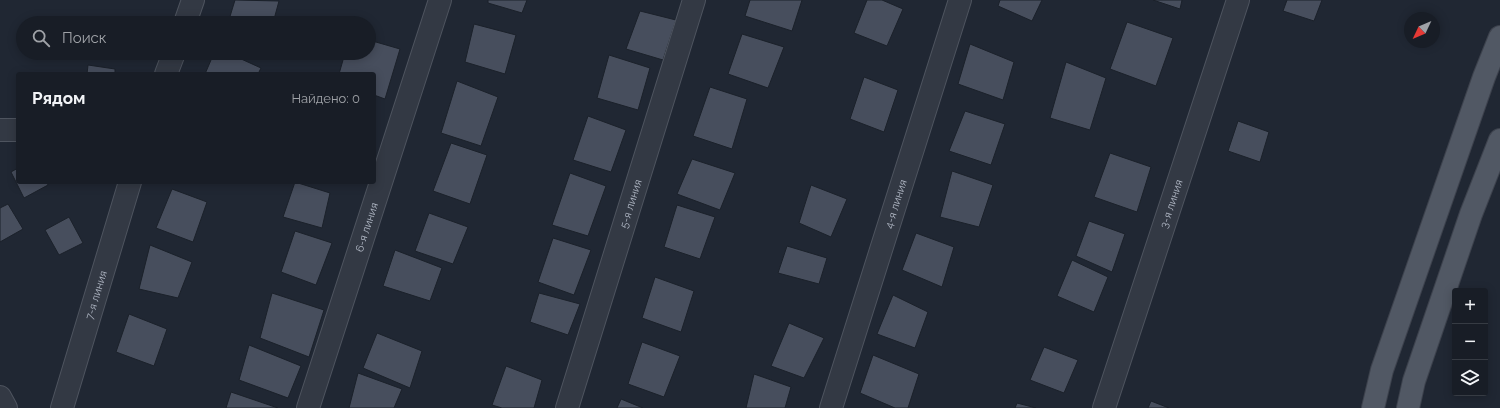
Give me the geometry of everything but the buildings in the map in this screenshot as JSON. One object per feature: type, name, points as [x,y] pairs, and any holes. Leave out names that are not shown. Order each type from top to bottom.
[{"type":"main road","points":[[1374,408],[1382,370],[1484,77],[1500,37]]},
{"type":"main road","points":[[1408,408],[1414,381],[1471,214],[1500,140]]},
{"type":"street","points":[[187,16],[193,0]]},
{"type":"street","name":"6-я линия","points":[[308,408],[440,0]]},
{"type":"street","name":"5-я линия","points":[[567,408],[694,0]]},
{"type":"street","name":"4-я линия","points":[[830,408],[960,0]]},
{"type":"street","name":"3-я линия","points":[[1104,408],[1238,0]]},
{"type":"street","points":[[167,72],[171,60]]},
{"type":"street","points":[[0,130],[16,130]]},
{"type":"street","name":"7-я линия","points":[[62,408],[129,184]]},
{"type":"street","points":[[0,397],[6,408]]}]
